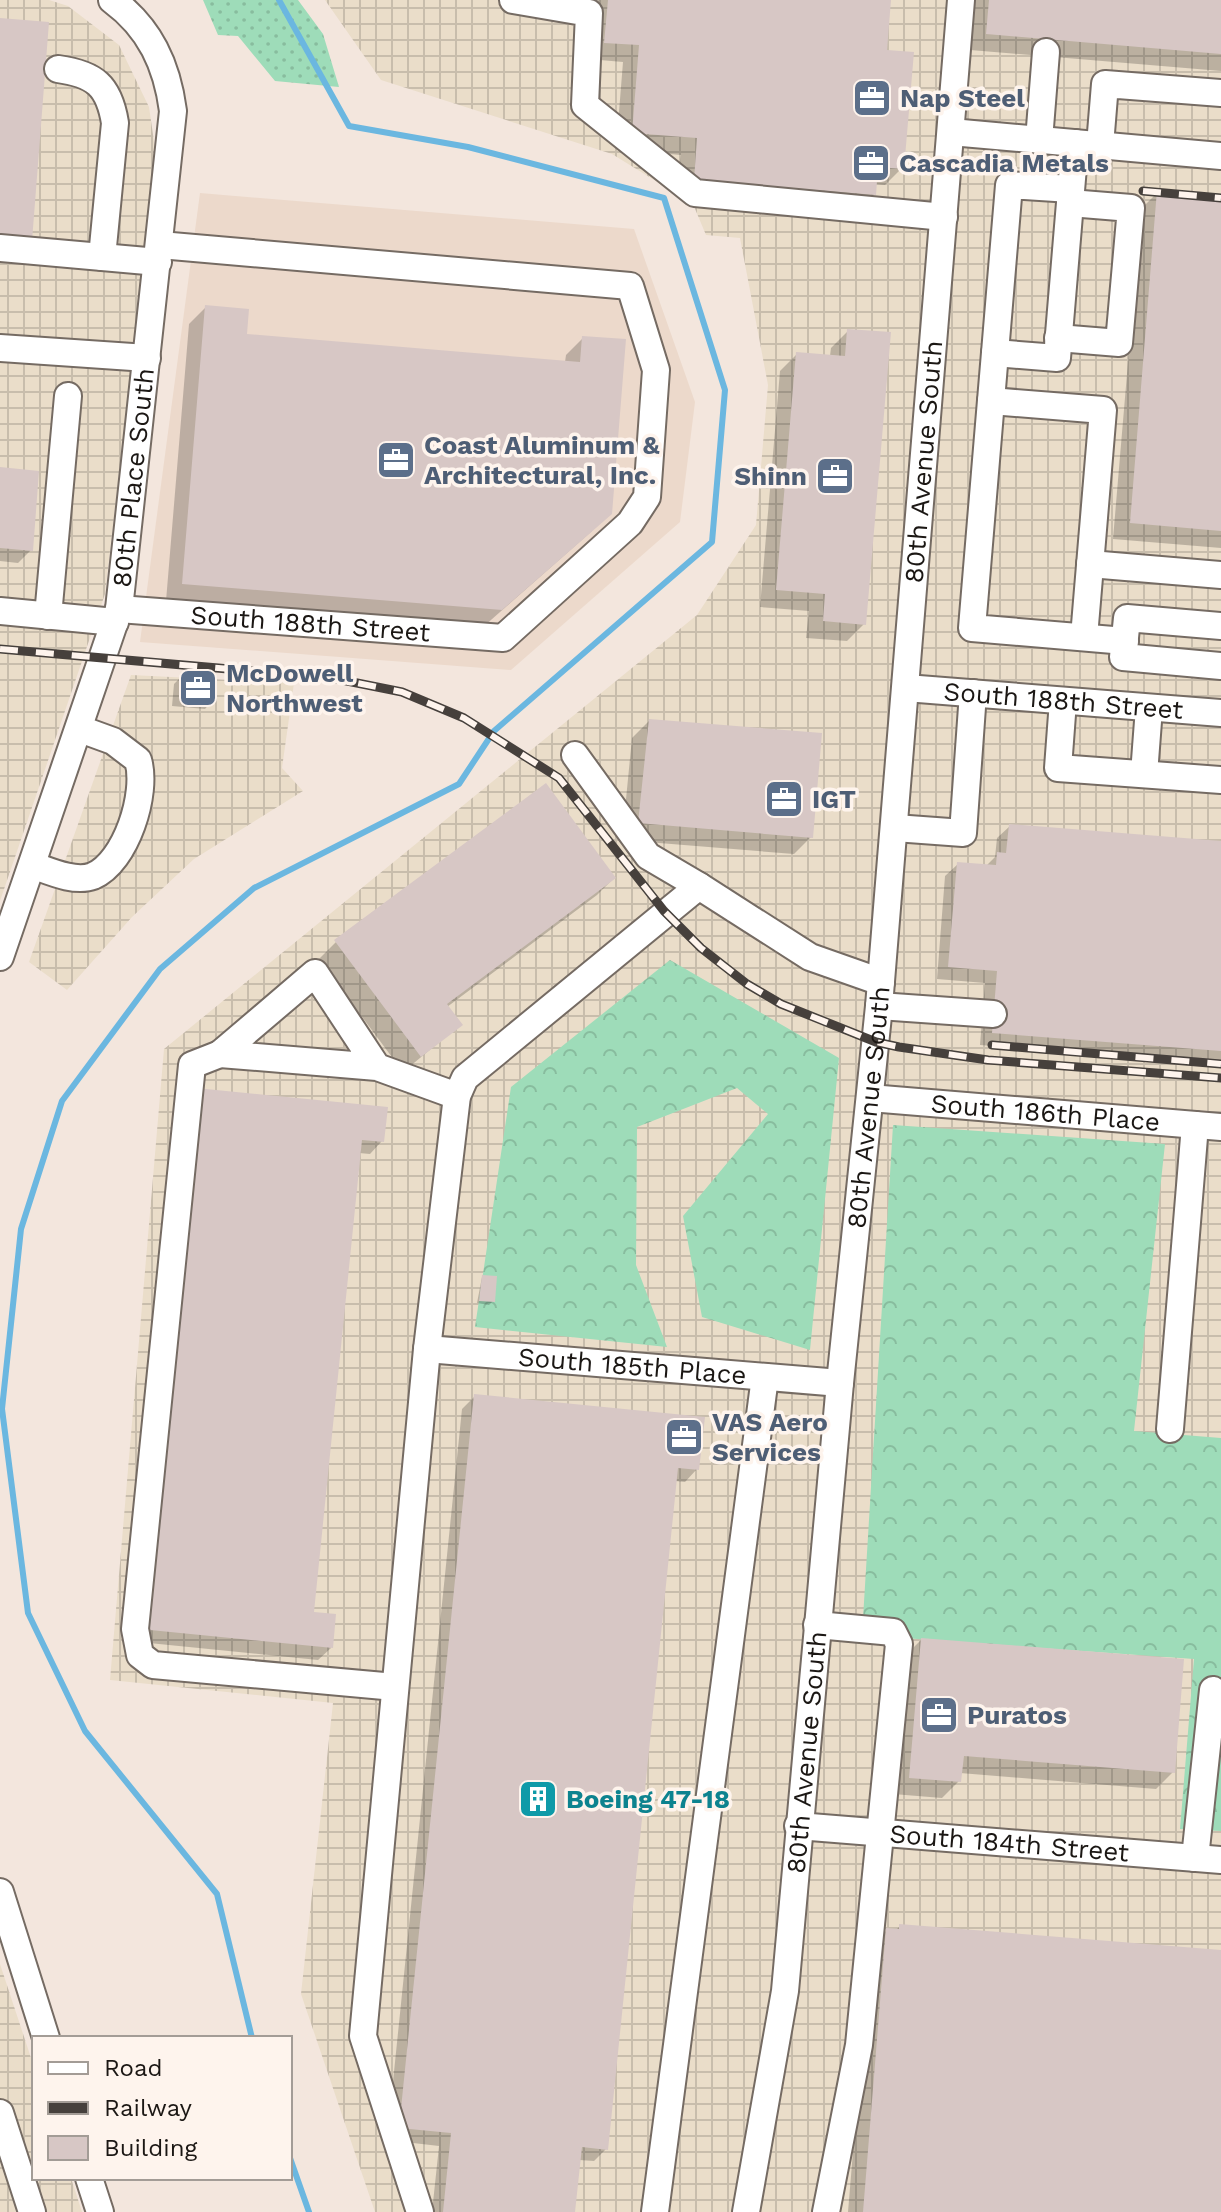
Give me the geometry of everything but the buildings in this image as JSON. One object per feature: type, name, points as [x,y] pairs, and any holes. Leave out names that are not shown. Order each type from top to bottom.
[{"type":"street","name":"80th Place South","points":[[0,957],[117,616],[173,136],[170,87],[163,64],[146,33],[134,18],[112,0]]},
{"type":"street","name":"80th Avenue South","points":[[746,2212],[785,1991],[817,1625],[895,828],[961,0]]},
{"type":"street","points":[[523,1],[589,13],[585,105],[695,193],[944,217]]},
{"type":"street","points":[[1039,140],[1046,52]]},
{"type":"street","points":[[58,69],[87,73],[103,89],[113,109],[115,123],[102,257]]},
{"type":"street","points":[[995,353],[1057,358],[1070,196],[1105,84],[1221,93]]},
{"type":"street","points":[[951,132],[1221,156]]},
{"type":"street","points":[[1058,338],[1119,343],[1131,208],[1009,185],[972,628],[1125,641]]},
{"type":"street","points":[[0,248],[102,257],[159,253]]},
{"type":"street","name":"South 188th Street","points":[[0,611],[48,616],[117,616],[503,638],[630,523],[647,497],[656,370],[630,286],[159,253]]},
{"type":"street","points":[[0,348],[147,358]]},
{"type":"street","points":[[48,616],[68,396]]},
{"type":"street","points":[[991,401],[1103,410],[1084,637]]},
{"type":"street","points":[[1090,564],[1221,575]]},
{"type":"street","points":[[1221,626],[1127,618],[1123,657],[1221,666]]},
{"type":"street","name":"South 188th Street","points":[[906,688],[1221,713]]},
{"type":"street","points":[[895,828],[963,833],[973,693]]},
{"type":"street","points":[[1063,701],[1058,768],[1221,780]]},
{"type":"street","points":[[1144,774],[1149,708]]},
{"type":"street","points":[[32,865],[62,875],[91,877],[108,866],[140,803],[138,760],[113,741],[80,729]]},
{"type":"street","points":[[575,755],[648,856],[810,957],[880,994],[993,1014]]},
{"type":"street","points":[[420,2212],[363,2036],[427,1349],[457,1096],[465,1078],[699,886]]},
{"type":"street","points":[[377,1067],[315,973],[220,1054],[192,1065],[135,1629],[140,1655],[153,1665],[395,1687]]},
{"type":"street","points":[[220,1054],[377,1067],[457,1096]]},
{"type":"street","name":"South 186th Place","points":[[870,1098],[1221,1127]]},
{"type":"street","points":[[1170,1429],[1195,1125]]},
{"type":"street","name":"South 185th Place","points":[[427,1349],[840,1383]]},
{"type":"street","points":[[655,2212],[765,1377]]},
{"type":"street","points":[[817,1625],[893,1632],[899,1644],[859,2045],[826,2212]]},
{"type":"street","points":[[1208,1859],[1213,1690]]},
{"type":"street","name":"South 184th Street","points":[[798,1826],[1208,1859]]},
{"type":"street","points":[[0,1892],[45,2036]]},
{"type":"street","points":[[0,2113],[32,2212]]},
{"type":"street","points":[[90,2180],[100,2212]]},
{"type":"shaded area","points":[[0,0],[49,0],[68,6],[119,45],[149,107],[156,155],[105,594],[0,901]]},
{"type":"shaded area","points":[[325,0],[1221,0],[1221,2212],[375,2212],[301,1994],[333,1703],[110,1680],[164,1049],[697,615],[756,525],[768,385],[740,238],[706,235],[693,204],[612,154],[381,80]]},
{"type":"shaded area","points":[[200,193],[634,229],[695,402],[680,522],[511,670],[140,642]]},
{"type":"shaded area","points":[[131,675],[294,683],[282,768],[303,791],[194,859],[132,917],[67,990],[29,962]]},
{"type":"shaded area","points":[[0,1964],[32,2061],[32,2180],[72,2180],[82,2212],[0,2212]]},
{"type":"green space","points":[[203,0],[298,0],[323,34],[339,87],[275,81],[238,36],[218,35]]},
{"type":"green space","points":[[670,960],[839,1058],[810,1350],[702,1317],[683,1216],[768,1114],[737,1088],[637,1127],[636,1265],[667,1347],[475,1327],[511,1087]]},
{"type":"green space","points":[[893,1125],[1165,1144],[1134,1431],[1221,1438],[1221,1831],[1180,1829],[1194,1659],[862,1635]]},
{"type":"waterway","points":[[252,2036],[217,1894],[85,1731],[28,1613],[2,1409],[21,1229],[62,1101],[160,969],[254,888],[459,784],[494,731],[712,542],[725,390],[664,198],[468,147],[349,126],[279,0]]},
{"type":"waterway","points":[[292,2164],[309,2212]]},
{"type":"railway","points":[[1143,191],[1221,198]]},
{"type":"railway","points":[[0,649],[332,678],[402,692],[464,718],[559,778],[664,911],[701,948],[747,984],[781,1004],[876,1042],[899,1047],[988,1060],[1221,1078]]},
{"type":"railway","points":[[992,1045],[1221,1064]]},
{"type":"place","name":"Nap Steel","points":[[872,98]]},
{"type":"place","name":"Cascadia Metals","points":[[871,163]]},
{"type":"place","name":"Coast Aluminum & Architectural, Inc.","points":[[396,460]]},
{"type":"place","name":"Shinn","points":[[835,476]]},
{"type":"place","name":"McDowell Northwest","points":[[198,688]]},
{"type":"place","name":"IGT","points":[[784,799]]},
{"type":"place","name":"VAS Aero Services","points":[[684,1437]]},
{"type":"place","name":"Puratos","points":[[939,1715]]},
{"type":"place","name":"Boeing 47-18","points":[[538,1799]]}]
